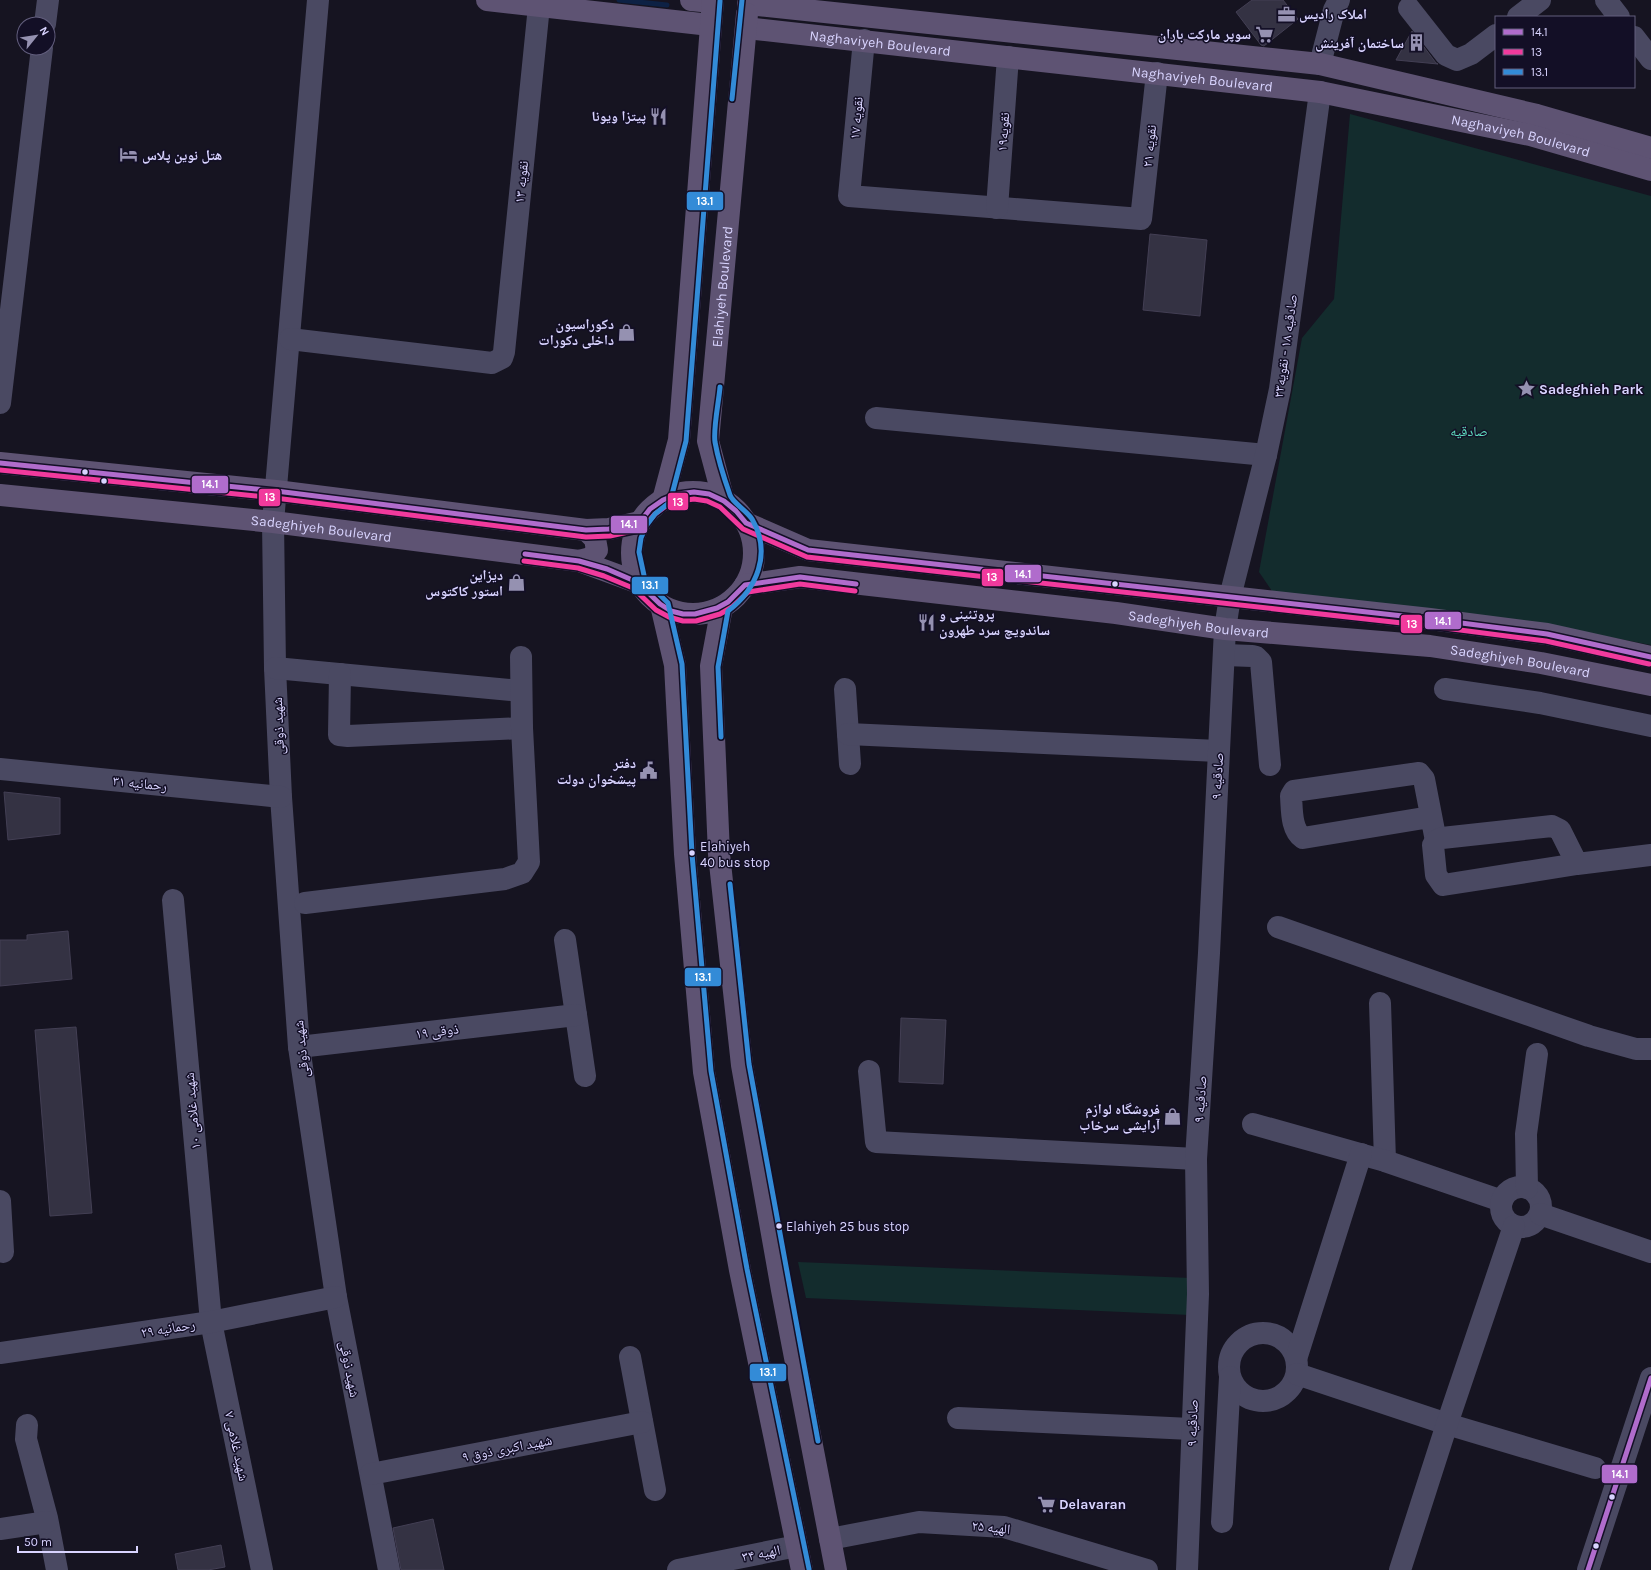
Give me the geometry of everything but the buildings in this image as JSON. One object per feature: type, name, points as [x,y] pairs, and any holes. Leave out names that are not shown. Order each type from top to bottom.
[{"type":"main road","points":[[487,0],[710,25]]},
{"type":"main road","points":[[663,500],[679,440],[712,1],[691,0]]},
{"type":"main road","name":"Naghaviyeh Boulevard","points":[[748,2],[1320,64],[1537,115],[1651,148]]},
{"type":"main road","name":"Elahiyeh Boulevard","points":[[724,501],[708,441],[748,2]]},
{"type":"main road","name":"Naghaviyeh Boulevard","points":[[746,28],[1320,92],[1530,135],[1651,170]]},
{"type":"main road","points":[[0,463],[276,491],[586,530],[609,528],[640,522]]},
{"type":"main road","points":[[694,492],[709,494],[724,501],[736,511],[746,523],[752,538],[754,554],[751,570],[745,585],[735,597],[722,606],[708,612],[692,614],[676,612],[661,606],[639,583],[634,568],[632,552],[634,536],[640,522],[650,509],[663,500],[678,494],[694,492]]},
{"type":"main road","name":"Sadeghiyeh Boulevard","points":[[0,495],[273,522],[579,561],[639,583]]},
{"type":"main road","name":"Sadeghiyeh Boulevard","points":[[746,523],[808,550],[1547,634],[1651,657]]},
{"type":"main road","points":[[579,561],[591,558],[597,550],[595,539],[586,530]]},
{"type":"main road","name":"Sadeghiyeh Boulevard","points":[[745,585],[800,577],[1116,613],[1225,629],[1430,646],[1541,663],[1651,685]]},
{"type":"main road","points":[[661,606],[675,665],[685,854],[704,1072],[740,1270],[802,1570]]},
{"type":"main road","points":[[722,606],[711,666],[719,846],[742,1065],[836,1570]]},
{"type":"main road","points":[[797,1546],[830,1539]]},
{"type":"street","points":[[46,16],[48,0]]},
{"type":"street","name":"شهید ذوقی","points":[[318,0],[290,339],[273,522],[275,668],[281,797],[299,1047],[336,1297],[372,1474],[389,1570]]},
{"type":"street","points":[[1320,64],[1334,10],[1339,0]]},
{"type":"street","points":[[1519,16],[1540,0]]},
{"type":"street","points":[[1606,0],[1617,16]]},
{"type":"street","name":"نقویه ۱۳","points":[[290,339],[492,363],[502,358],[504,352],[539,6]]},
{"type":"street","points":[[1408,8],[1446,55],[1457,60],[1471,54],[1495,36]]},
{"type":"street","points":[[1635,38],[1651,59]]},
{"type":"street","name":"نقویه ۱۷","points":[[864,40],[849,196],[998,208]]},
{"type":"street","points":[[0,403],[41,56]]},
{"type":"street","name":"نقویه۱۹","points":[[998,208],[1008,57]]},
{"type":"street","name":"نقویه ۲۱","points":[[998,208],[1141,219],[1157,73]]},
{"type":"street","name":"صادقیه ۱۸ - نقویه۲۳","points":[[1225,629],[1230,597],[1266,455],[1280,389],[1320,92]]},
{"type":"street","points":[[876,418],[1266,455]]},
{"type":"street","name":"صادقیه ۹","points":[[1187,1570],[1191,1429],[1198,1294],[1196,1159],[1209,953],[1218,751],[1225,655],[1225,629]]},
{"type":"street","points":[[1225,655],[1252,656],[1256,657],[1262,662],[1270,765]]},
{"type":"street","points":[[306,903],[505,879],[522,873],[529,862],[520,691],[521,657]]},
{"type":"street","points":[[275,668],[520,691]]},
{"type":"street","points":[[340,674],[339,734],[348,736],[522,728]]},
{"type":"street","points":[[845,689],[850,764]]},
{"type":"street","points":[[1445,689],[1540,703],[1651,726]]},
{"type":"street","points":[[848,734],[1218,751]]},
{"type":"street","name":"رحمانیه ۳۱","points":[[0,769],[281,797]]},
{"type":"street","points":[[1430,817],[1303,838],[1298,835],[1295,830],[1291,796],[1294,791],[1419,773],[1424,779],[1430,817],[1436,841]]},
{"type":"street","points":[[1577,864],[1560,830],[1552,826],[1442,838],[1436,841],[1433,845],[1436,875],[1443,885],[1577,864],[1651,856]]},
{"type":"street","name":"شهید غلامی ۱۰","points":[[173,900],[211,1322]]},
{"type":"street","points":[[1278,927],[1588,1036],[1636,1049],[1651,1049]]},
{"type":"street","points":[[565,940],[585,1076]]},
{"type":"street","points":[[1380,1003],[1386,1160]]},
{"type":"street","name":"ذوقی ۱۹","points":[[299,1047],[576,1014]]},
{"type":"street","points":[[1527,1188],[1526,1134],[1537,1054]]},
{"type":"street","points":[[869,1071],[876,1142],[1196,1159]]},
{"type":"street","points":[[1253,1124],[1386,1160],[1502,1201]]},
{"type":"street","points":[[1230,1377],[1240,1392],[1256,1401],[1274,1400],[1289,1390],[1361,1154]]},
{"type":"street","points":[[1519,1187],[1527,1188],[1534,1192],[1539,1198],[1541,1206],[1540,1214],[1536,1221],[1522,1228],[1514,1226],[1508,1222],[1503,1216],[1501,1208],[1502,1201],[1506,1194],[1512,1189],[1519,1187]]},
{"type":"street","points":[[0,1201],[3,1252]]},
{"type":"street","points":[[1540,1214],[1651,1252]]},
{"type":"street","points":[[1400,1570],[1447,1424],[1514,1226]]},
{"type":"street","name":"رحمانیه ۲۹","points":[[0,1353],[211,1322],[336,1297]]},
{"type":"street","name":"شهید غلامی ۷","points":[[211,1322],[262,1570]]},
{"type":"street","points":[[1222,1522],[1230,1359],[1238,1343],[1253,1334],[1271,1333],[1287,1341],[1297,1365],[1447,1424],[1595,1468]]},
{"type":"street","points":[[630,1357],[655,1490]]},
{"type":"street","points":[[1588,1570],[1651,1378]]},
{"type":"street","points":[[958,1418],[1191,1429]]},
{"type":"street","name":"شهید اکبری ذوق ۹","points":[[372,1474],[642,1422]]},
{"type":"street","points":[[27,1425],[26,1439],[47,1522],[57,1570]]},
{"type":"street","points":[[0,1529],[47,1522]]},
{"type":"street","name":"الهیه ۲۵","points":[[830,1539],[920,1522],[1004,1526],[1147,1570]]},
{"type":"street","name":"الهیه ۳۴","points":[[678,1570],[797,1546]]},
{"type":"green space","name":"صادقیه","points":[[1350,114],[1651,196],[1651,645],[1552,626],[1274,594],[1259,572],[1302,338],[1334,299]]},
{"type":"green space","points":[[798,1262],[1191,1278],[1190,1315],[806,1298]]},
{"type":"waterway","points":[[619,0],[667,5]]},
{"type":"transit line","name":"13.1","points":[[732,99],[742,0]]},
{"type":"transit line","name":"13.1","points":[[720,1],[686,441],[670,502],[655,514],[646,526],[641,538],[639,552],[645,580],[668,603],[682,664],[692,854],[711,1071],[747,1269],[809,1569]]},
{"type":"transit line","name":"13.1","points":[[720,387],[715,442],[723,475],[731,498],[752,519],[758,532],[761,545],[761,557],[754,581],[747,592],[728,611],[718,667],[721,737]]},
{"type":"transit line","name":"14.1","points":[[0,463],[276,491],[586,530],[609,529],[640,522],[650,509],[663,500],[678,494],[694,492],[709,494],[724,501],[736,511],[746,523],[808,550],[1430,619],[1547,634],[1651,657]]},
{"type":"transit line","name":"13","points":[[0,470],[275,498],[586,537],[610,536],[642,529],[655,514],[666,506],[680,501],[694,499],[707,501],[720,507],[743,529],[807,557],[1429,626],[1546,641],[1649,664]]},
{"type":"transit line","name":"14.1","points":[[525,554],[579,561],[607,569],[637,582],[660,604],[671,611],[683,614],[695,614],[717,608],[728,602],[745,585],[800,577],[856,584]]},
{"type":"transit line","name":"13","points":[[524,561],[578,568],[604,576],[633,588],[656,610],[669,617],[683,621],[696,621],[720,614],[732,607],[748,592],[800,584],[855,591]]},
{"type":"transit line","name":"13.1","points":[[730,884],[749,1064],[818,1441]]},
{"type":"transit line","name":"14.1","points":[[1588,1570],[1651,1378]]},
{"type":"place","name":"املاک رادیس","points":[[1286,14]]},
{"type":"place","name":"سوپر مارکت باران","points":[[1264,34]]},
{"type":"place","name":"ساختمان آفرینش","points":[[1417,43]]},
{"type":"place","name":"پیتزا ویونا","points":[[659,116]]},
{"type":"place","name":"هتل نوین پلاس","points":[[129,155]]},
{"type":"place","name":"دکوراسیون داخلی دکورات","points":[[627,332]]},
{"type":"place","name":"Sadeghieh Park","points":[[1526,389]]},
{"type":"place","name":"دیزاین استور کاکتوس","points":[[516,583]]},
{"type":"place","name":"پروتئینی و ساندویچ سرد طهرون","points":[[926,622]]},
{"type":"place","name":"دفتر پیشخوان دولت","points":[[649,771]]},
{"type":"place","name":"Elahiyeh 40 bus stop","points":[[692,853]]},
{"type":"place","name":"فروشگاه لوازم آرایشی سرخاب","points":[[1173,1117]]},
{"type":"place","name":"Elahiyeh 25 bus stop","points":[[779,1226]]},
{"type":"place","name":"Delavaran","points":[[1046,1504]]}]
